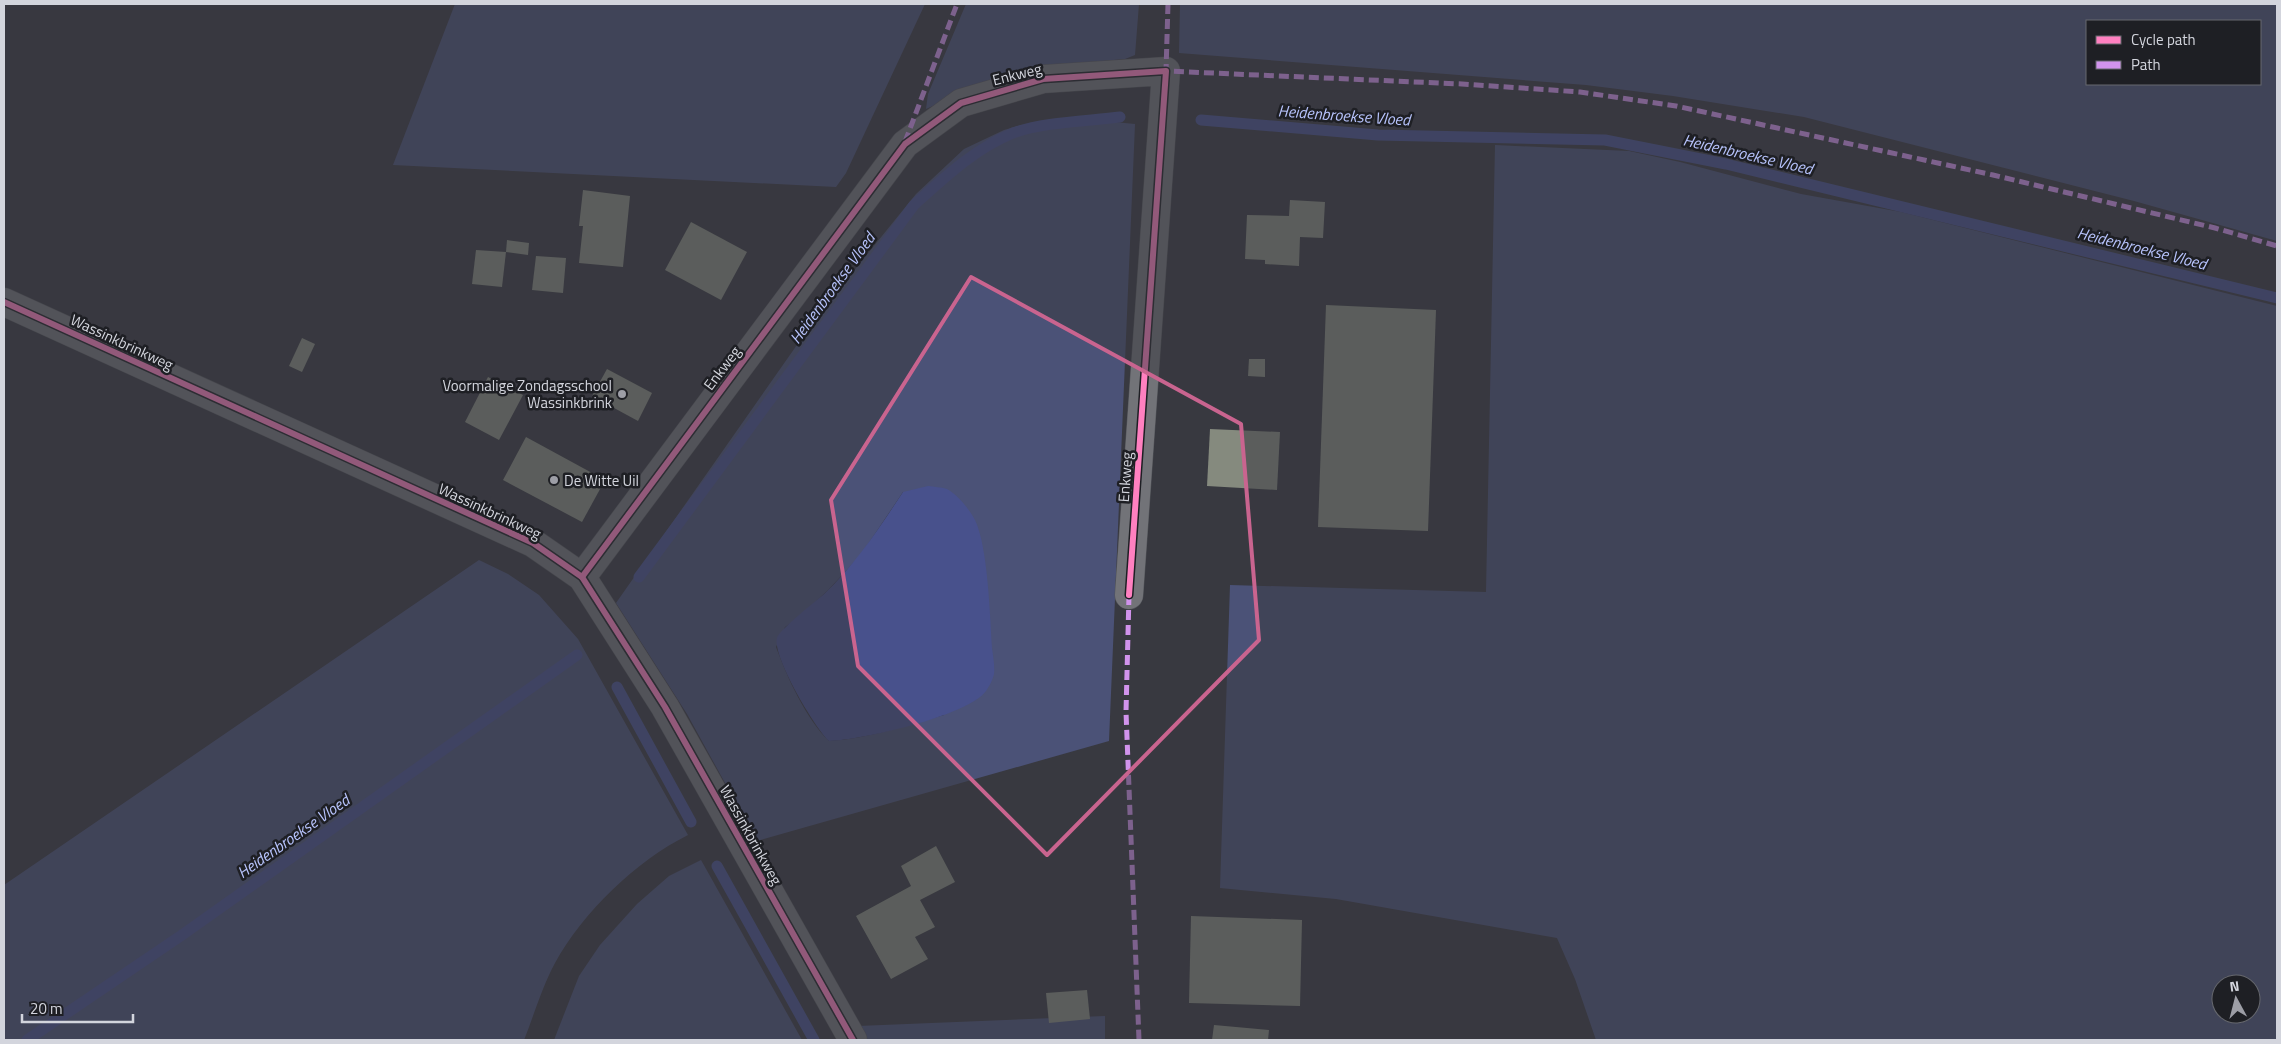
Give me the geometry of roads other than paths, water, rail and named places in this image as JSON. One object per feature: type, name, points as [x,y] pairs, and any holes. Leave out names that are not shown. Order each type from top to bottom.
[{"type":"street","name":"Enkweg","points":[[582,577],[904,144],[961,103],[1043,79],[1166,71],[1129,595]]},
{"type":"street","name":"Wassinkbrinkweg","points":[[4,302],[533,543],[582,577],[665,707],[853,1040]]},
{"type":"waterway","name":"Heidenbroekse Vloed","points":[[639,577],[914,205],[972,156],[1013,133],[1051,124],[1120,117]]},
{"type":"waterway","name":"Heidenbroekse Vloed","points":[[1201,120],[1378,135],[1605,140],[1726,164],[2277,298]]},
{"type":"waterway","name":"Heidenbroekse Vloed","points":[[27,1040],[182,935],[577,655]]},
{"type":"waterway","points":[[617,687],[691,822]]},
{"type":"waterway","points":[[717,866],[814,1040]]},
{"type":"place","name":"Voormalige Zondagsschool Wassinkbrink","points":[[622,394]]},
{"type":"place","name":"De Witte Uil","points":[[554,480]]}]
